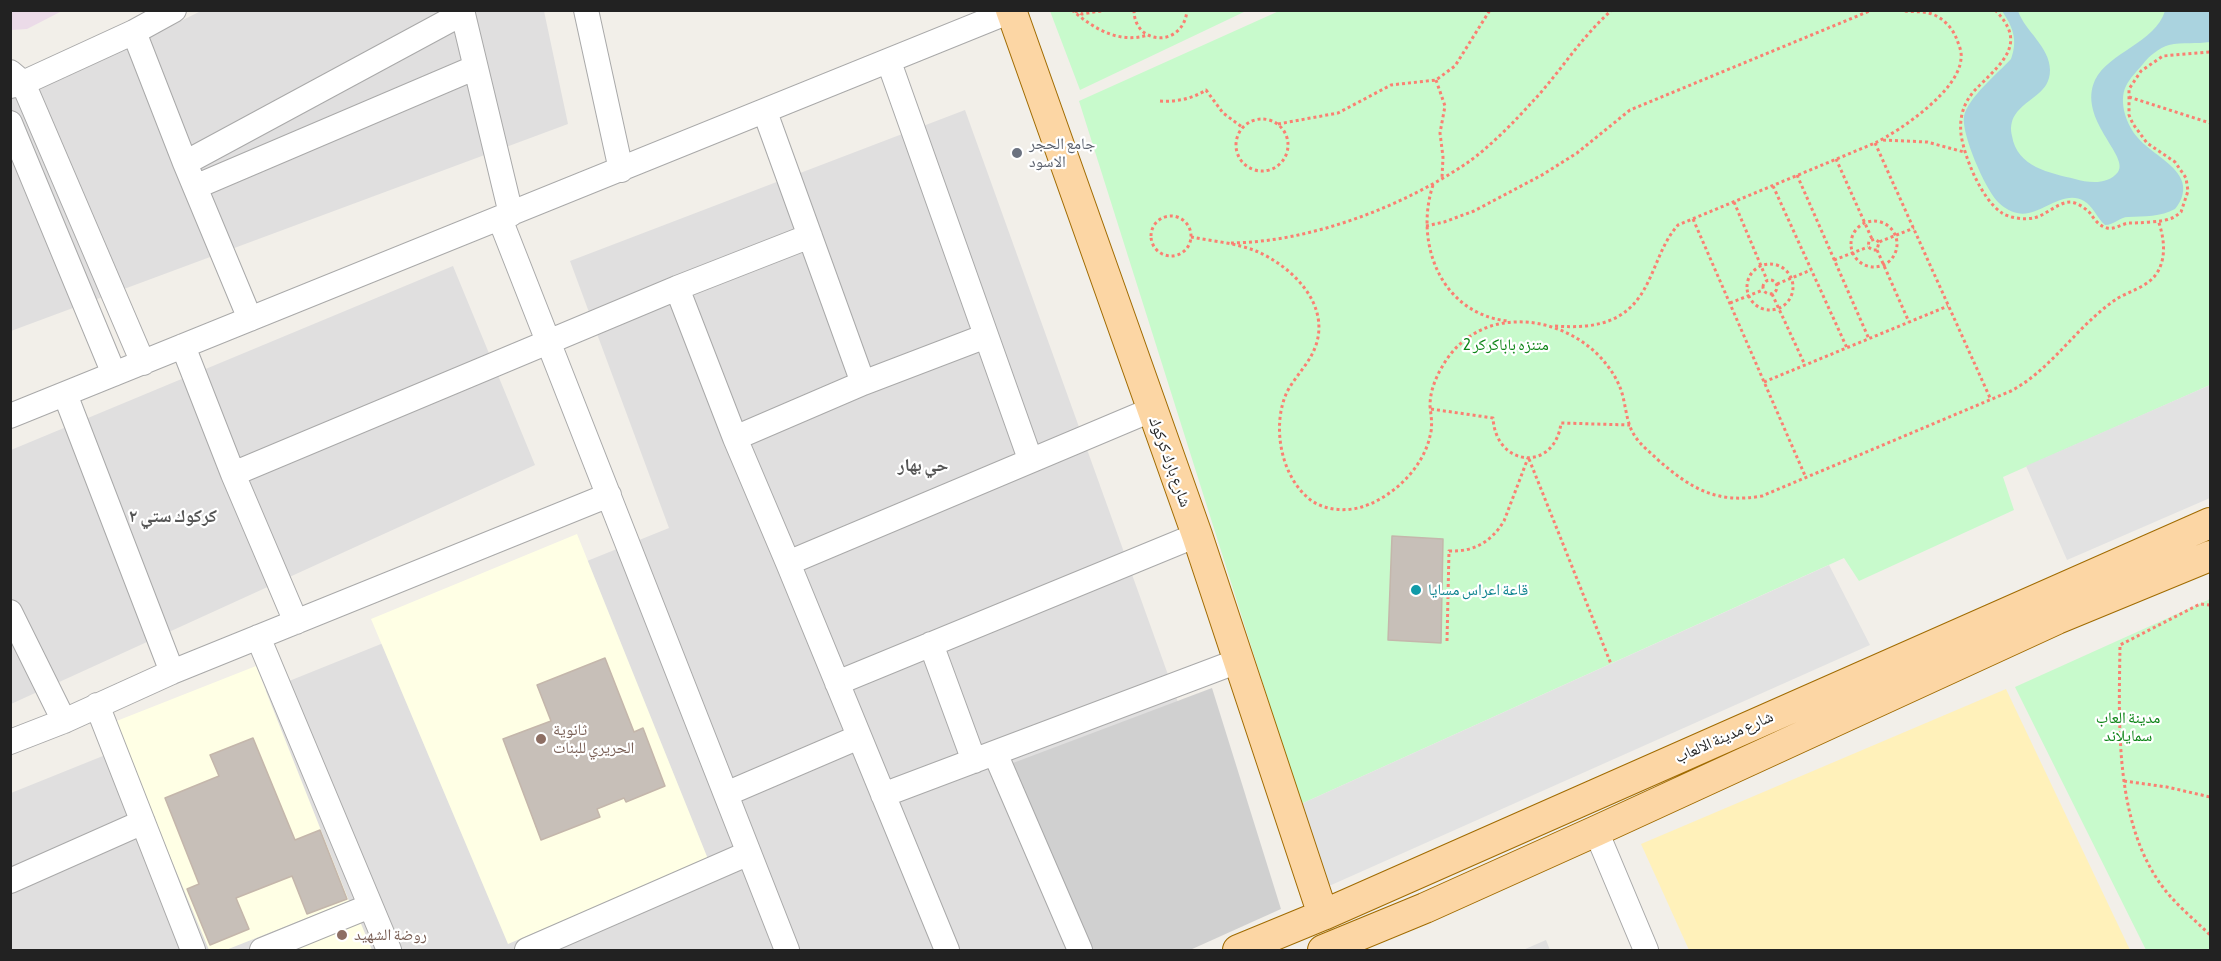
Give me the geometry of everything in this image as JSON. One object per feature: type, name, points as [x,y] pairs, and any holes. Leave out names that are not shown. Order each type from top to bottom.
[{"type":"main road","name":"شارع بارك كركوك","points":[[1011,11],[1197,535],[1323,915]]},
{"type":"main road","name":"شارع مدينة الالعاب","points":[[1238,951],[2211,523]]},
{"type":"main road","name":"شارع مدينة الالعاب","points":[[1323,951],[1596,831],[2057,619],[2211,556]]},
{"type":"main road","points":[[1710,743],[1725,771]]},
{"type":"street","points":[[142,363],[15,80],[134,32],[174,10]]},
{"type":"street","points":[[586,10],[621,170]]},
{"type":"street","points":[[10,416],[1011,11]]},
{"type":"street","points":[[185,163],[462,12],[506,217],[549,342],[787,951]]},
{"type":"street","points":[[134,32],[185,163],[250,319]]},
{"type":"street","points":[[889,62],[1030,459]]},
{"type":"street","points":[[195,187],[474,68]]},
{"type":"street","points":[[765,112],[863,383]]},
{"type":"street","points":[[10,123],[114,374]]},
{"type":"street","points":[[233,474],[677,288],[810,236]]},
{"type":"street","points":[[677,288],[735,438],[947,951]]},
{"type":"street","points":[[735,438],[863,383],[986,336]]},
{"type":"street","points":[[183,346],[233,474],[296,622]]},
{"type":"street","points":[[65,394],[172,672]]},
{"type":"street","points":[[788,563],[1030,459],[1151,410]]},
{"type":"street","points":[[10,742],[64,721],[172,672],[609,495]]},
{"type":"street","points":[[837,682],[1197,535]]},
{"type":"street","points":[[10,612],[64,721]]},
{"type":"street","points":[[258,637],[389,951]]},
{"type":"street","points":[[931,644],[1080,951]]},
{"type":"street","points":[[883,795],[1238,661]]},
{"type":"street","points":[[97,705],[192,950]]},
{"type":"street","points":[[726,794],[859,737]]},
{"type":"street","points":[[10,881],[143,822]]},
{"type":"street","points":[[1596,831],[1638,948]]},
{"type":"street","points":[[534,949],[749,853]]},
{"type":"street","points":[[261,951],[370,906]]},
{"type":"path","points":[[1073,10],[1083,14],[1107,10]]},
{"type":"path","points":[[1073,10],[1089,24],[1112,36],[1132,39],[1148,35],[1165,38],[1173,35],[1185,21],[1187,10]]},
{"type":"path","points":[[1134,10],[1136,23],[1148,35]]},
{"type":"path","points":[[1278,124],[1338,113],[1391,85],[1436,80],[1455,66],[1491,10]]},
{"type":"path","points":[[1223,243],[1262,242],[1308,232],[1365,214],[1442,178],[1469,161],[1517,118],[1534,101],[1587,35],[1612,10]]},
{"type":"path","points":[[1426,226],[1474,211],[1542,176],[1577,153],[1630,110],[1872,10]]},
{"type":"path","points":[[1433,183],[1428,202],[1426,226],[1431,256],[1449,289],[1469,308],[1480,314],[1502,320],[1550,326],[1583,327],[1609,322],[1621,316],[1640,296],[1670,234],[1678,225],[1875,143],[1901,129],[1927,109],[1958,69],[1961,58],[1956,36],[1940,18],[1930,14],[1900,10]]},
{"type":"path","points":[[1995,10],[2007,25],[2011,40],[2007,57],[1977,87],[1960,116],[1964,152],[1983,192],[2002,213],[2012,217],[2033,218],[2071,202],[2086,209],[2105,228],[2111,228],[2128,223],[2171,219],[2181,212],[2188,191],[2186,178],[2175,162],[2147,143],[2133,124],[2129,114],[2129,88],[2141,71],[2163,56],[2211,52]]},
{"type":"path","points":[[1436,80],[1445,106],[1440,133],[1443,157],[1442,178]]},
{"type":"path","points":[[1160,101],[1169,102],[1190,98],[1206,90],[1223,113],[1242,127]]},
{"type":"path","points":[[2128,97],[2211,123]]},
{"type":"path","points":[[1256,119],[1271,120],[1278,124],[1287,138],[1286,154],[1276,167],[1260,172],[1245,166],[1236,153],[1236,139],[1242,127],[1256,119]]},
{"type":"path","points":[[1881,140],[1927,142],[1964,152]]},
{"type":"path","points":[[1875,143],[1991,400]]},
{"type":"path","points":[[1836,159],[1872,239],[1879,242]]},
{"type":"path","points":[[1797,175],[1869,339]]},
{"type":"path","points":[[1773,186],[1847,348]]},
{"type":"path","points":[[1734,202],[1767,280]]},
{"type":"path","points":[[1175,216],[1187,223],[1191,237],[1189,247],[1184,252],[1173,256],[1156,249],[1151,236],[1152,229],[1161,219],[1175,216]]},
{"type":"path","points":[[1693,219],[1806,478]]},
{"type":"path","points":[[1550,326],[1579,339],[1611,371],[1622,394],[1630,425],[1639,442],[1681,479],[1705,493],[1733,499],[1747,499],[1762,496],[1806,478],[1991,400],[2028,382],[2115,300],[2151,281],[2160,266],[2163,248],[2163,234],[2158,220]]},
{"type":"path","points":[[1882,222],[1895,235],[1895,253],[1884,265],[1865,266],[1852,253],[1851,239],[1858,227],[1864,223],[1882,222]]},
{"type":"path","points":[[1879,242],[1914,228]]},
{"type":"path","points":[[1191,237],[1254,250],[1281,266],[1303,286],[1314,306],[1318,328],[1317,342],[1311,357],[1287,392],[1282,405],[1280,440],[1283,457],[1297,487],[1307,498],[1334,510],[1351,510],[1380,500],[1406,478],[1426,449],[1430,436],[1433,387],[1437,376],[1457,347],[1479,331],[1506,323],[1522,322]]},
{"type":"path","points":[[1868,247],[1872,239]]},
{"type":"path","points":[[1879,242],[1877,250],[1909,322]]},
{"type":"path","points":[[1834,260],[1868,247]]},
{"type":"path","points":[[1868,247],[1877,250]]},
{"type":"path","points":[[1767,264],[1782,267],[1791,278],[1793,285],[1790,299],[1779,309],[1758,307],[1749,296],[1747,282],[1754,270],[1760,266],[1767,264]]},
{"type":"path","points":[[1777,284],[1811,270]]},
{"type":"path","points":[[1767,280],[1773,280],[1777,284],[1777,290],[1772,294]]},
{"type":"path","points":[[1763,290],[1763,285],[1767,280]]},
{"type":"path","points":[[1730,303],[1763,290]]},
{"type":"path","points":[[1763,290],[1772,294]]},
{"type":"path","points":[[1772,294],[1805,365]]},
{"type":"path","points":[[1764,382],[1949,306]]},
{"type":"path","points":[[1431,410],[1493,418],[1496,437],[1501,446],[1518,456],[1528,458],[1538,456],[1555,443],[1561,423],[1630,425]]},
{"type":"path","points":[[1447,642],[1449,551],[1466,551],[1474,548],[1491,538],[1498,530],[1504,521],[1528,458]]},
{"type":"path","points":[[1528,458],[1611,664]]},
{"type":"path","points":[[2211,605],[2200,604],[2120,645],[2119,703],[2124,781],[2139,842],[2153,873],[2171,897],[2211,935]]},
{"type":"path","points":[[2124,781],[2167,787],[2211,797]]},
{"type":"shaded area","points":[[10,11],[62,11],[27,29],[11,30]]},
{"type":"shaded area","points":[[201,11],[544,11],[568,124],[11,331],[10,92],[73,74]]},
{"type":"shaded area","points":[[965,110],[1244,886],[1088,950],[11,950],[11,793],[669,528],[570,261]]},
{"type":"shaded area","points":[[453,266],[535,465],[11,704],[11,450]]},
{"type":"shaded area","points":[[2210,385],[2210,498],[2067,560],[2026,466]]},
{"type":"shaded area","name":"ثانوية الحريري للبنات","points":[[577,534],[708,859],[508,944],[371,619]]},
{"type":"shaded area","points":[[1829,565],[1870,645],[1329,886],[1301,804]]},
{"type":"shaded area","points":[[256,666],[349,901],[226,950],[209,950],[114,722]]},
{"type":"shaded area","points":[[1212,688],[1281,909],[1190,950],[1085,950],[1013,763]]},
{"type":"shaded area","name":"روضة الشهيد","points":[[359,919],[372,950],[279,950]]},
{"type":"shaded area","points":[[1546,940],[1550,950],[1523,950]]},
{"type":"sand","points":[[2006,689],[2130,950],[1689,950],[1641,844]]},
{"type":"green space","points":[[1050,11],[1246,11],[1080,90]]},
{"type":"green space","name":"متنزه باباكركر 2","points":[[1279,11],[2210,11],[2210,385],[2003,477],[2014,510],[1859,581],[1844,558],[1301,804],[1079,101]]},
{"type":"green space","name":"مدينة العاب سمايلاند","points":[[2210,599],[2210,950],[2146,950],[2015,687]]},
{"type":"water","points":[[2002,11],[2018,11],[2042,46],[2050,70],[2046,85],[2014,117],[2011,131],[2015,147],[2020,155],[2036,167],[2055,174],[2092,182],[2104,181],[2114,176],[2120,165],[2093,109],[2091,94],[2095,80],[2110,62],[2152,31],[2160,22],[2165,11],[2210,11],[2210,42],[2174,44],[2162,48],[2148,58],[2128,83],[2124,92],[2123,106],[2134,133],[2173,168],[2181,179],[2182,195],[2175,209],[2158,215],[2125,217],[2105,225],[2087,203],[2076,198],[2067,198],[2025,214],[2011,211],[1997,201],[1986,185],[1975,160],[1966,135],[1964,116],[1971,101],[2011,59],[2014,46],[2013,34]]},
{"type":"building","name":"قاعة اعراس مسايا","points":[[1392,536],[1443,539],[1441,643],[1388,640]]},
{"type":"building","name":"ثانوية الحريري للبنات","points":[[605,658],[634,732],[643,728],[665,786],[626,802],[624,798],[597,809],[600,817],[541,840],[503,739],[551,721],[537,685]]},
{"type":"building","points":[[253,738],[295,840],[320,830],[347,899],[307,914],[292,876],[236,898],[249,929],[210,945],[187,889],[199,884],[165,798],[219,776],[210,755]]},
{"type":"place","name":"جامع الحجر الاسود","points":[[1017,153]]},
{"type":"place","name":"قاعة اعراس مسايا","points":[[1416,590]]},
{"type":"place","name":"ثانوية الحريري للبنات","points":[[541,739]]},
{"type":"place","name":"روضة الشهيد","points":[[342,935]]},
{"type":"district","name":"حي بهار","points":[[923,465]]},
{"type":"district","name":"كركوك ستي ٢","points":[[173,516]]}]
